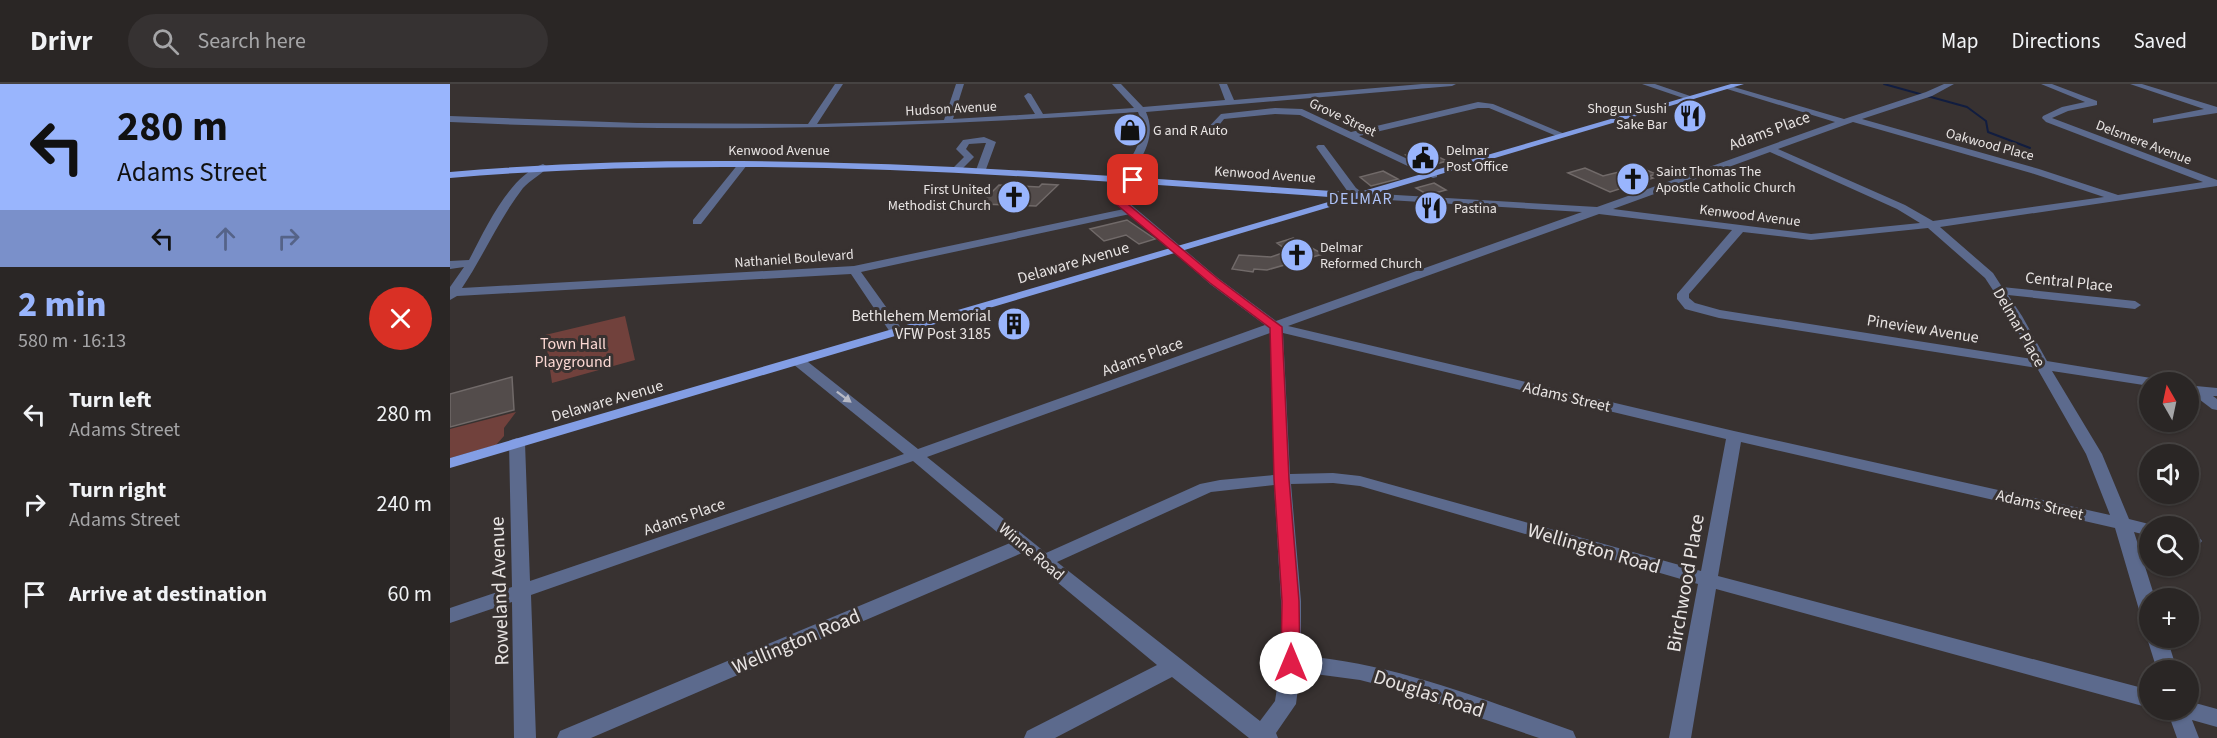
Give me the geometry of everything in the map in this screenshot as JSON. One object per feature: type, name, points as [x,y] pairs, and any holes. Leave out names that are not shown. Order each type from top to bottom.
[{"type":"main road","name":"Delaware Avenue","points":[[450,463],[1740,84]]},
{"type":"main road","name":"Kenwood Avenue","points":[[450,175],[543,167],[834,165],[981,170],[1360,196]]},
{"type":"main road","points":[[1393,186],[1390,191],[1402,198]]},
{"type":"street","points":[[810,127],[839,84]]},
{"type":"street","points":[[948,122],[960,84]]},
{"type":"street","points":[[1116,84],[1142,111],[1147,126],[1146,138],[1122,179]]},
{"type":"street","points":[[1223,84],[1230,101]]},
{"type":"street","name":"Hudson Avenue","points":[[450,119],[637,128],[810,127],[1142,111],[1230,101],[1452,84]]},
{"type":"street","points":[[1646,84],[1692,98]]},
{"type":"street","name":"Adams Place","points":[[450,616],[916,455],[1276,327],[1574,214],[1597,210],[1848,120],[1929,94],[1950,84]]},
{"type":"street","name":"Delsmere Avenue","points":[[2045,84],[2094,103],[2065,109],[2046,118],[2216,183]]},
{"type":"street","points":[[2134,84],[2216,109]]},
{"type":"street","name":"Oakwood Place","points":[[1730,87],[2035,171],[2120,199]]},
{"type":"street","points":[[1028,96],[1041,117]]},
{"type":"street","points":[[1351,135],[1478,105],[1490,106],[1563,135]]},
{"type":"street","points":[[2156,121],[2216,109]]},
{"type":"street","name":"Grove Street","points":[[1208,133],[1221,117],[1288,111],[1302,112],[1433,175]]},
{"type":"street","points":[[957,169],[969,157],[961,149],[966,142],[991,141],[981,170]]},
{"type":"street","points":[[1321,147],[1352,190],[1360,196]]},
{"type":"street","name":"Delmar Place","points":[[1771,149],[1901,207],[1930,224],[1989,276],[2016,316],[2094,454],[2122,523],[2142,588]]},
{"type":"street","points":[[697,222],[742,165]]},
{"type":"street","points":[[452,294],[473,263],[510,198],[522,183],[543,167]]},
{"type":"street","name":"Adams Street","points":[[1122,179],[1117,198],[1214,281],[1276,327],[1734,436],[2139,527]]},
{"type":"street","name":"Kenwood Avenue","points":[[1597,210],[1819,237],[2120,199],[2216,183]]},
{"type":"street","name":"Kenwood Avenue","points":[[1360,196],[1574,214]]},
{"type":"street","name":"Nathaniel Boulevard","points":[[452,294],[854,270],[1131,211]]},
{"type":"street","name":"Pineview Avenue","points":[[1739,229],[1683,294],[1683,298],[1690,306],[1730,315],[2139,380]]},
{"type":"street","points":[[450,265],[473,263]]},
{"type":"street","points":[[854,270],[897,332]]},
{"type":"street","name":"Central Place","points":[[1999,290],[2134,305]]},
{"type":"street","points":[[1263,737],[1285,704],[1291,663],[1291,601],[1282,479],[1276,327]]},
{"type":"street","name":"Winne Road","points":[[798,361],[1025,544],[1172,667],[1263,737]]},
{"type":"street","points":[[2199,390],[2217,392]]},
{"type":"street","points":[[2199,394],[2217,406]]},
{"type":"street","name":"Birchwood Place","points":[[1680,738],[1734,436]]},
{"type":"street","name":"Roweland Avenue","points":[[517,443],[525,738]]},
{"type":"street","name":"Wellington Road","points":[[1044,561],[1206,488],[1282,479],[1334,478],[1360,481],[1708,580],[2139,696]]},
{"type":"street","name":"Wellington Road","points":[[568,738],[1025,544]]},
{"type":"street","name":"Douglas Road","points":[[1291,663],[1323,664],[1364,672],[1441,695],[1565,738]]},
{"type":"street","points":[[1035,738],[1172,667]]},
{"type":"street","points":[[2199,713],[2217,718]]},
{"type":"street","points":[[2182,720],[2188,738]]},
{"type":"green space","name":"Town Hall Playground","points":[[625,316],[635,360],[552,383],[545,335]]},
{"type":"green space","points":[[516,412],[504,428],[504,436],[496,445],[450,458],[450,429]]},
{"type":"building","name":"Delmar Post Office","points":[[1424,150],[1447,161],[1429,166],[1406,155]]},
{"type":"building","name":"Saint Thomas The Apostle Catholic Church","points":[[1639,167],[1656,174],[1649,176],[1653,178],[1610,192],[1568,173],[1585,168],[1603,176]]},
{"type":"building","points":[[1383,171],[1398,179],[1371,186],[1360,177]]},
{"type":"building","points":[[1434,183],[1446,190],[1428,195],[1416,188]]},
{"type":"building","name":"First United Methodist Church","points":[[1042,184],[1058,185],[1036,206],[980,204],[999,185],[1039,187]]},
{"type":"building","points":[[1127,220],[1155,239],[1139,244],[1126,235],[1104,241],[1090,229]]},
{"type":"building","name":"Delmar Reformed Church","points":[[1293,238],[1323,254],[1267,270],[1254,269],[1253,272],[1232,269],[1239,255],[1271,257],[1288,251],[1277,243]]},
{"type":"building","name":"Bethlehem Memorial VFW Post 3185","points":[[1012,316],[1015,320],[1019,319],[1027,329],[1009,332],[1000,319]]},
{"type":"building","points":[[512,377],[514,410],[450,427],[450,394]]},
{"type":"waterway","points":[[1884,84],[1967,107],[1986,121],[1988,132],[2030,148]]},
{"type":"place","name":"Shogun Sushi Sake Bar","points":[[1690,116]]},
{"type":"place","name":"G and R Auto","points":[[1130,130]]},
{"type":"place","name":"Delmar Post Office","points":[[1423,158]]},
{"type":"place","name":"Saint Thomas The Apostle Catholic Church","points":[[1633,179]]},
{"type":"place","name":"First United Methodist Church","points":[[1014,197]]},
{"type":"place","name":"Pastina","points":[[1431,208]]},
{"type":"place","name":"Delmar Reformed Church","points":[[1297,255]]},
{"type":"place","name":"Bethlehem Memorial VFW Post 3185","points":[[1014,324]]},
{"type":"district","name":"DELMAR","points":[[1361,198]]},
{"type":"route","points":[[1133,180],[1122,179],[1117,198],[1120,202],[1214,281],[1276,327],[1282,479],[1291,601],[1291,663]]}]
